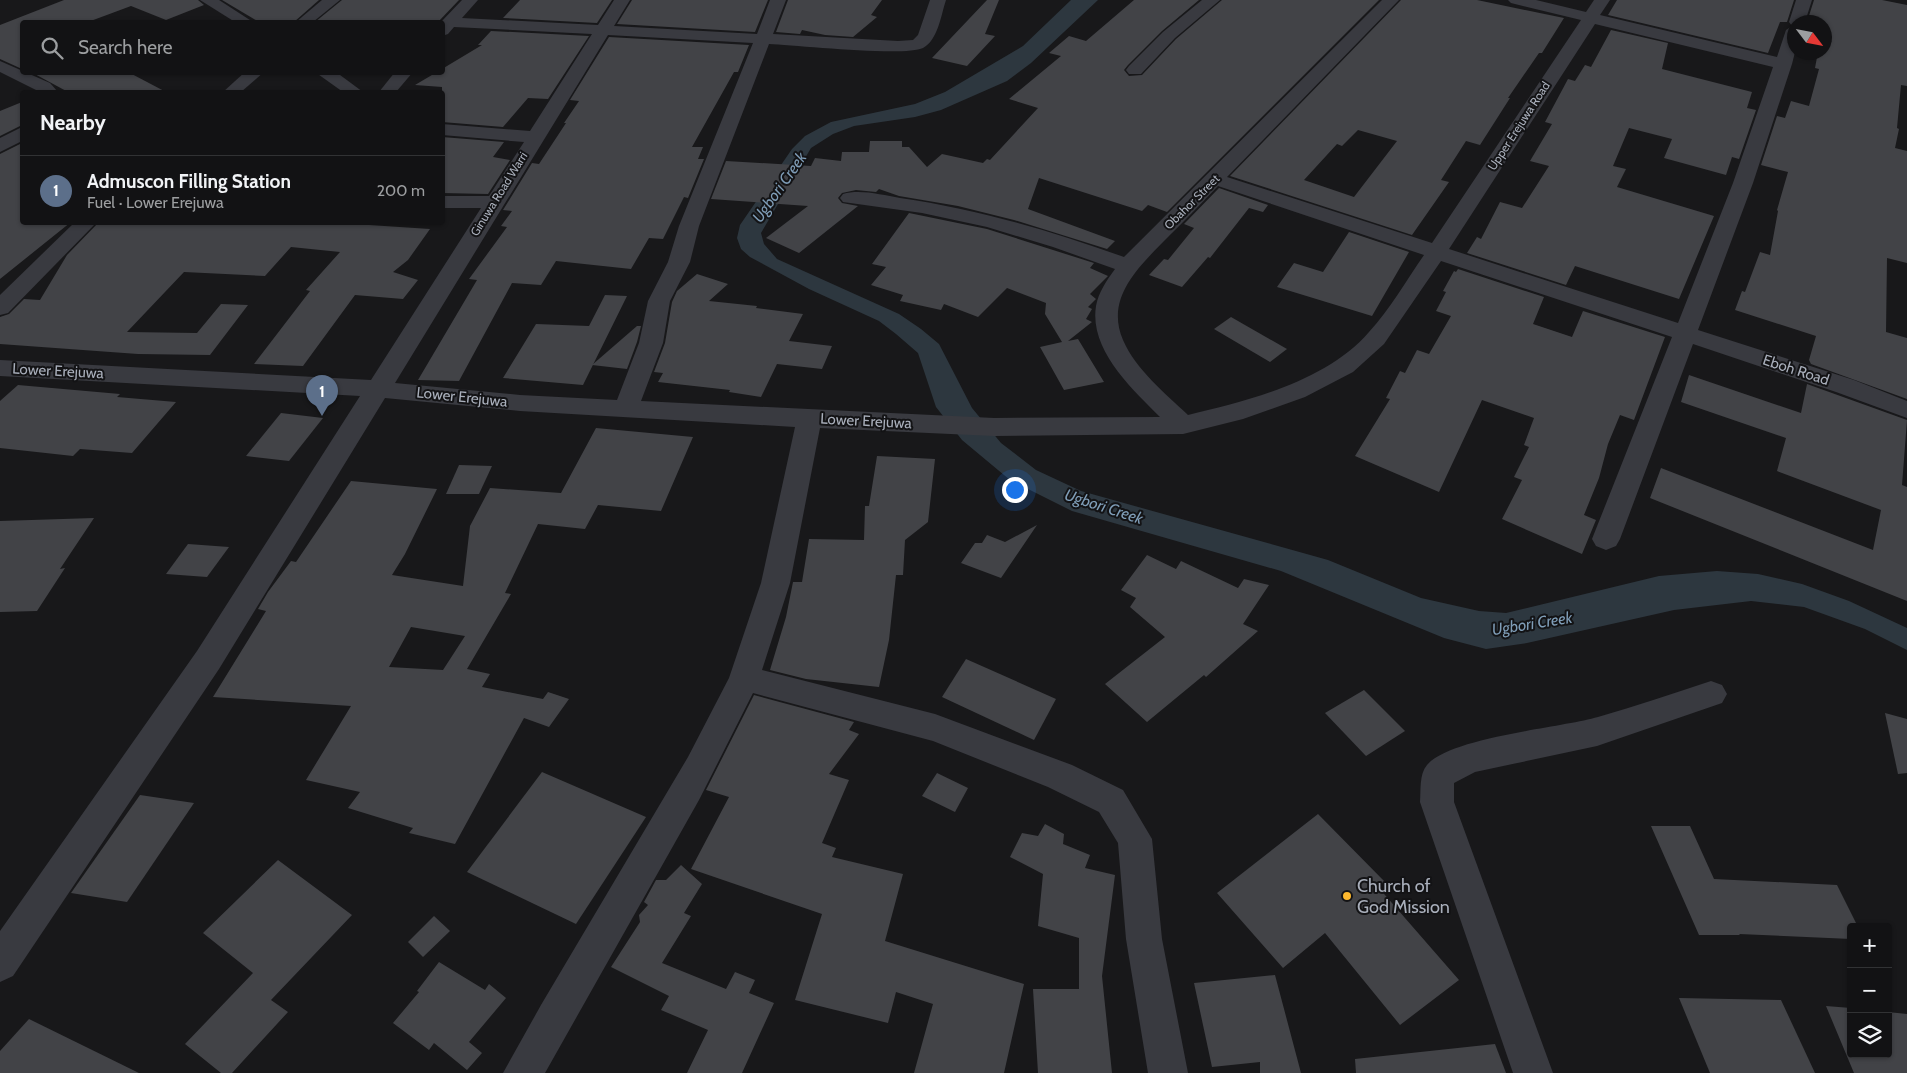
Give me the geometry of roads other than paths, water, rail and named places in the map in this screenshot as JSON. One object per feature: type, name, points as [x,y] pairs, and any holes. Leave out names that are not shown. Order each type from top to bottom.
[{"type":"street","points":[[208,0],[242,20]]},
{"type":"street","points":[[307,20],[332,0]]},
{"type":"street","points":[[446,27],[470,0]]},
{"type":"street","name":"Ginuwa Road Warri","points":[[0,963],[208,660],[622,0]]},
{"type":"street","points":[[626,409],[650,343],[658,301],[679,262],[689,226],[778,0]]},
{"type":"street","points":[[446,27],[603,30],[762,37],[898,46],[918,44],[926,37],[931,27],[938,0]]},
{"type":"street","points":[[1135,70],[1169,35],[1212,0]]},
{"type":"street","name":"Obahor Street","points":[[1183,424],[1141,383],[1114,349],[1108,328],[1106,308],[1113,286],[1128,266],[1391,0]]},
{"type":"street","points":[[1516,0],[1784,64]]},
{"type":"street","name":"Upper Erejuwa Road","points":[[1183,424],[1243,411],[1296,391],[1345,366],[1376,339],[1400,309],[1602,0]]},
{"type":"street","points":[[1799,15],[1804,0]]},
{"type":"street","points":[[1606,539],[1743,183],[1787,54]]},
{"type":"street","points":[[0,66],[47,90]]},
{"type":"street","points":[[234,90],[252,75]]},
{"type":"street","points":[[328,75],[351,90]]},
{"type":"street","points":[[389,90],[402,75]]},
{"type":"street","points":[[445,129],[535,137]]},
{"type":"street","points":[[0,146],[20,133]]},
{"type":"street","name":"Eboh Road","points":[[1215,179],[1845,386],[1907,410]]},
{"type":"street","points":[[850,198],[898,202],[1000,223],[1076,246],[1128,266]]},
{"type":"street","points":[[445,202],[494,202]]},
{"type":"street","points":[[0,308],[84,225]]},
{"type":"street","name":"Lower Erejuwa","points":[[0,368],[377,389],[520,403],[809,419],[994,427],[1183,424]]},
{"type":"street","points":[[523,1073],[677,808],[728,713],[744,678],[761,632],[780,561],[809,419]]},
{"type":"street","points":[[744,678],[935,728],[1060,776],[1111,801],[1135,839],[1144,939],[1168,1073]]},
{"type":"street","points":[[1532,1073],[1437,802],[1438,776],[1449,768],[1471,758],[1597,732],[1711,694]]},
{"type":"water","name":"Ugbori Creek","points":[[1071,0],[1098,0],[1031,63],[1007,81],[941,110],[915,117],[854,126],[833,134],[811,148],[761,233],[764,244],[777,259],[899,314],[939,344],[972,408],[1001,443],[1036,470],[1081,491],[1328,560],[1421,598],[1479,611],[1506,613],[1659,576],[1717,571],[1758,574],[1802,584],[1849,601],[1907,628],[1907,650],[1865,629],[1804,607],[1751,601],[1674,610],[1527,643],[1486,649],[1444,638],[1281,571],[1072,511],[1010,480],[962,440],[936,407],[918,353],[879,321],[809,289],[750,257],[741,249],[737,238],[740,225],[792,149],[805,136],[831,122],[915,104],[945,92],[1023,46]]},
{"type":"place","name":"Admuscon Filling Station","points":[[322,416]]},
{"type":"place","name":"Church of God Mission","points":[[1347,896]]}]
